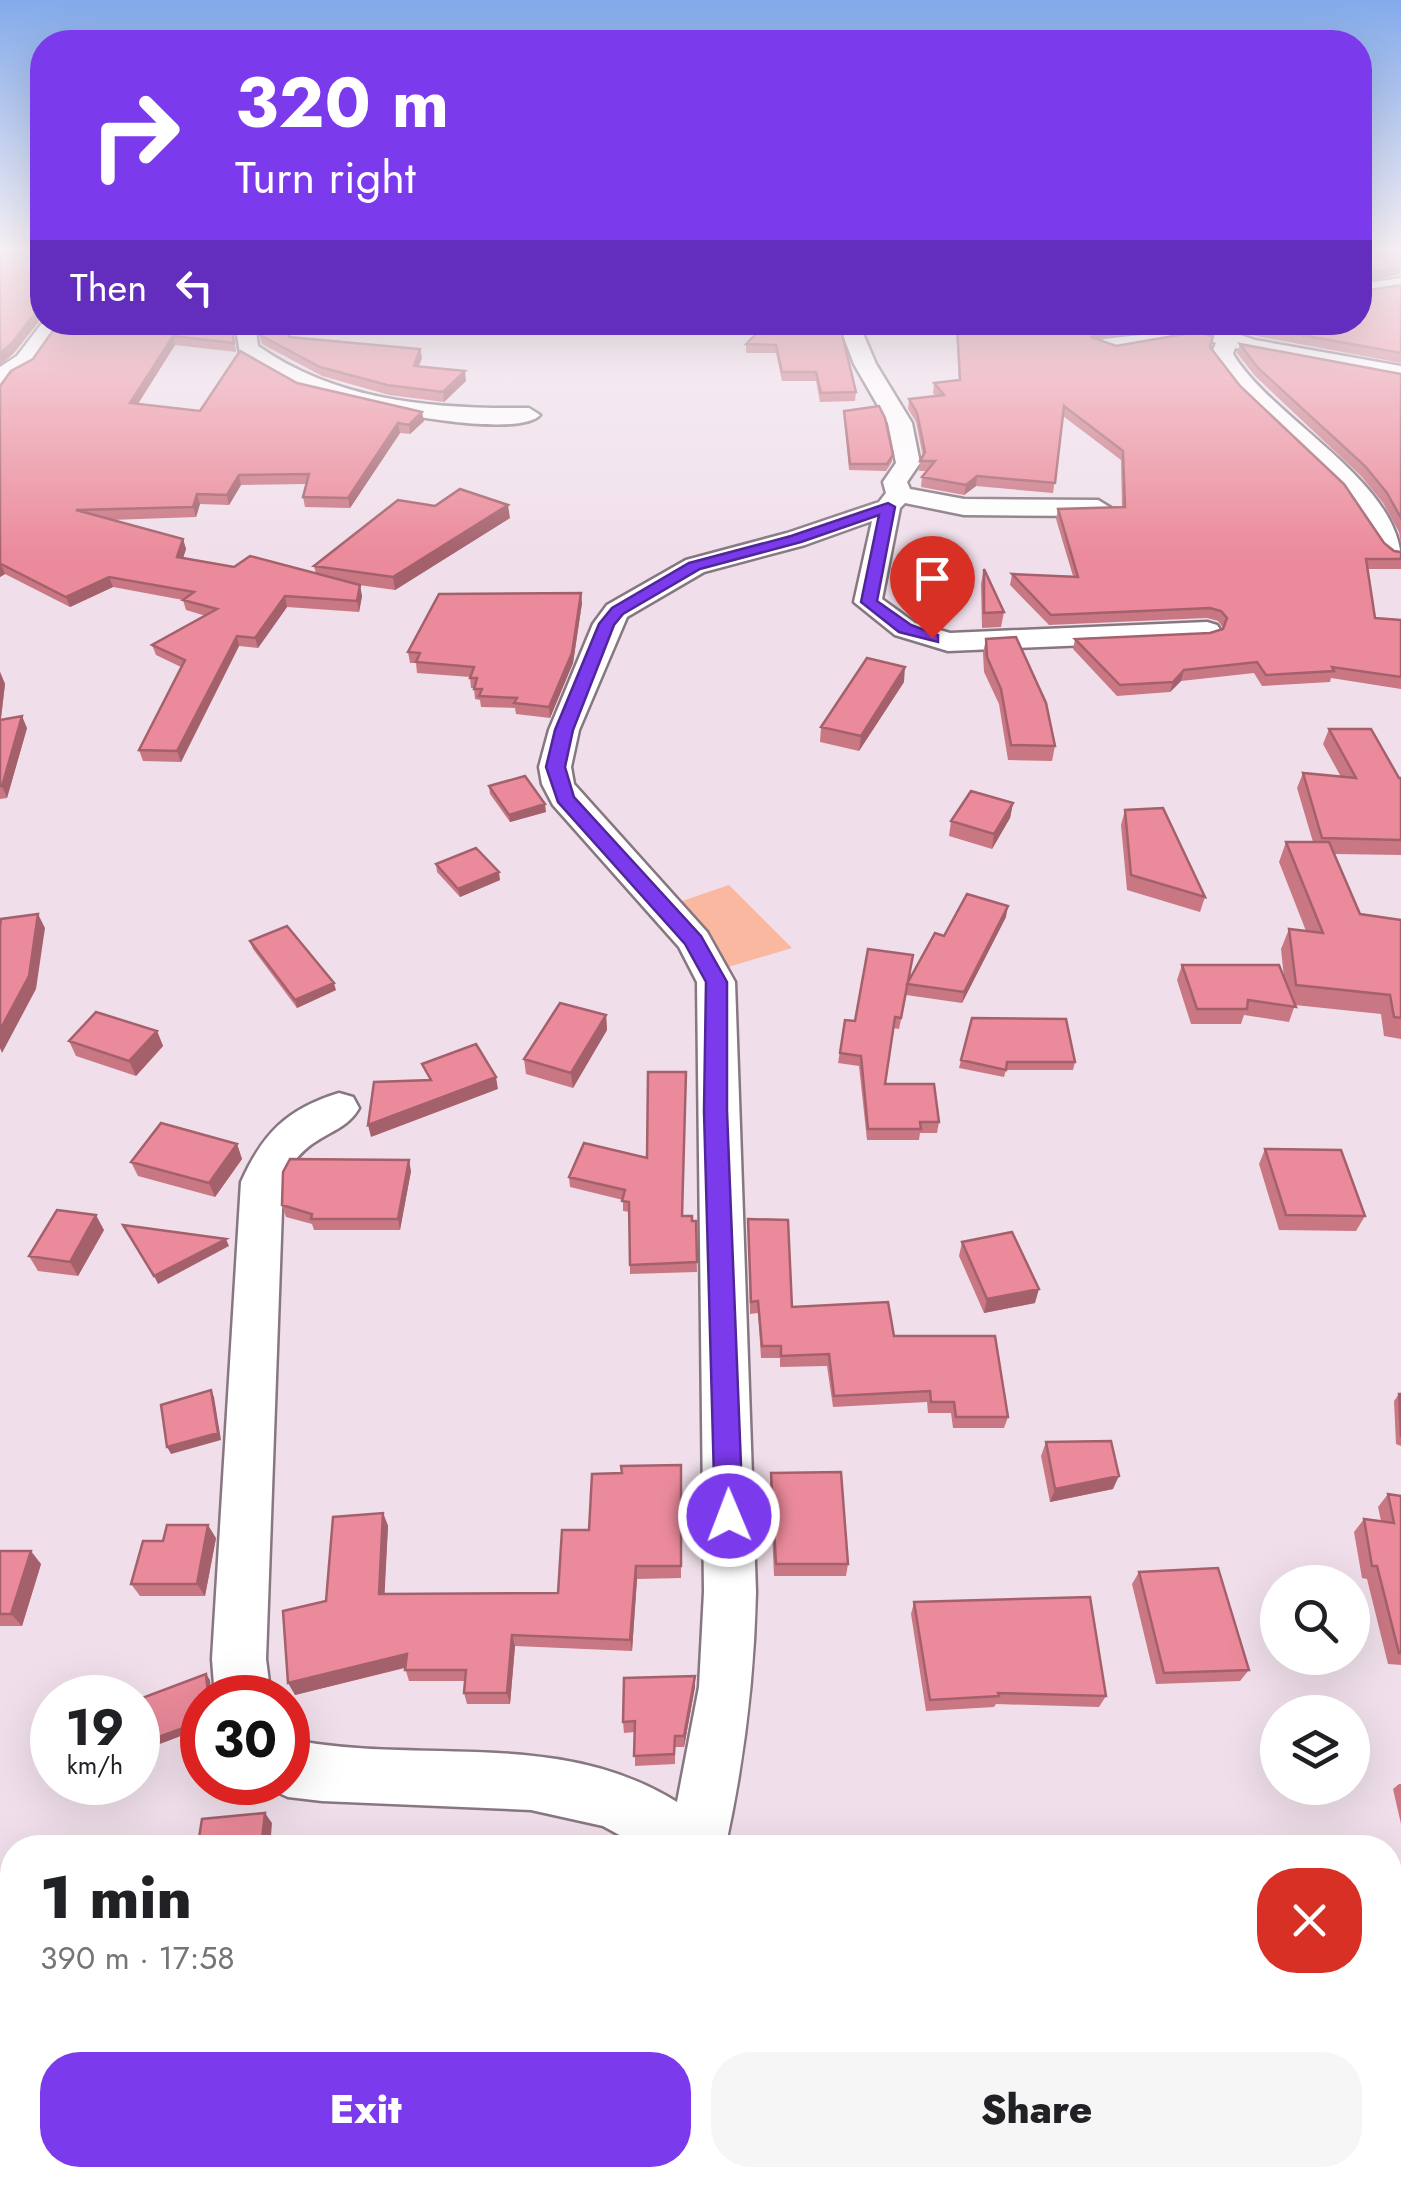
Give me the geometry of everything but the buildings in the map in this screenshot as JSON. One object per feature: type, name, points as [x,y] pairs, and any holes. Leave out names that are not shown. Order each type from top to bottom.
[{"type":"street","points":[[0,377],[18,368],[31,351]]},
{"type":"street","points":[[250,351],[292,376],[340,393],[450,416],[529,414]]},
{"type":"street","points":[[860,351],[900,422],[908,463],[895,482],[868,602],[905,629],[972,644],[1207,631]]},
{"type":"street","points":[[1223,351],[1245,391],[1266,413],[1334,465],[1401,554]]},
{"type":"street","points":[[1288,351],[1401,373]]},
{"type":"street","points":[[698,1835],[721,1724],[730,1592],[716,982],[694,941],[565,798],[556,767],[564,730],[607,624],[618,611],[694,566],[796,539],[893,501],[964,507],[1098,508]]},
{"type":"street","points":[[241,1675],[262,1182],[275,1150],[296,1131],[339,1108]]},
{"type":"street","points":[[310,1770],[380,1778],[535,1778],[609,1796],[678,1835]]},
{"type":"shaded area","points":[[729,885],[792,948],[705,974],[647,913]]},
{"type":"route","points":[[729,1516],[716,1111],[716,982],[708,960],[694,941],[565,798],[556,767],[564,730],[607,624],[618,611],[694,566],[796,539],[888,507],[868,602],[905,629],[932,638]]}]
